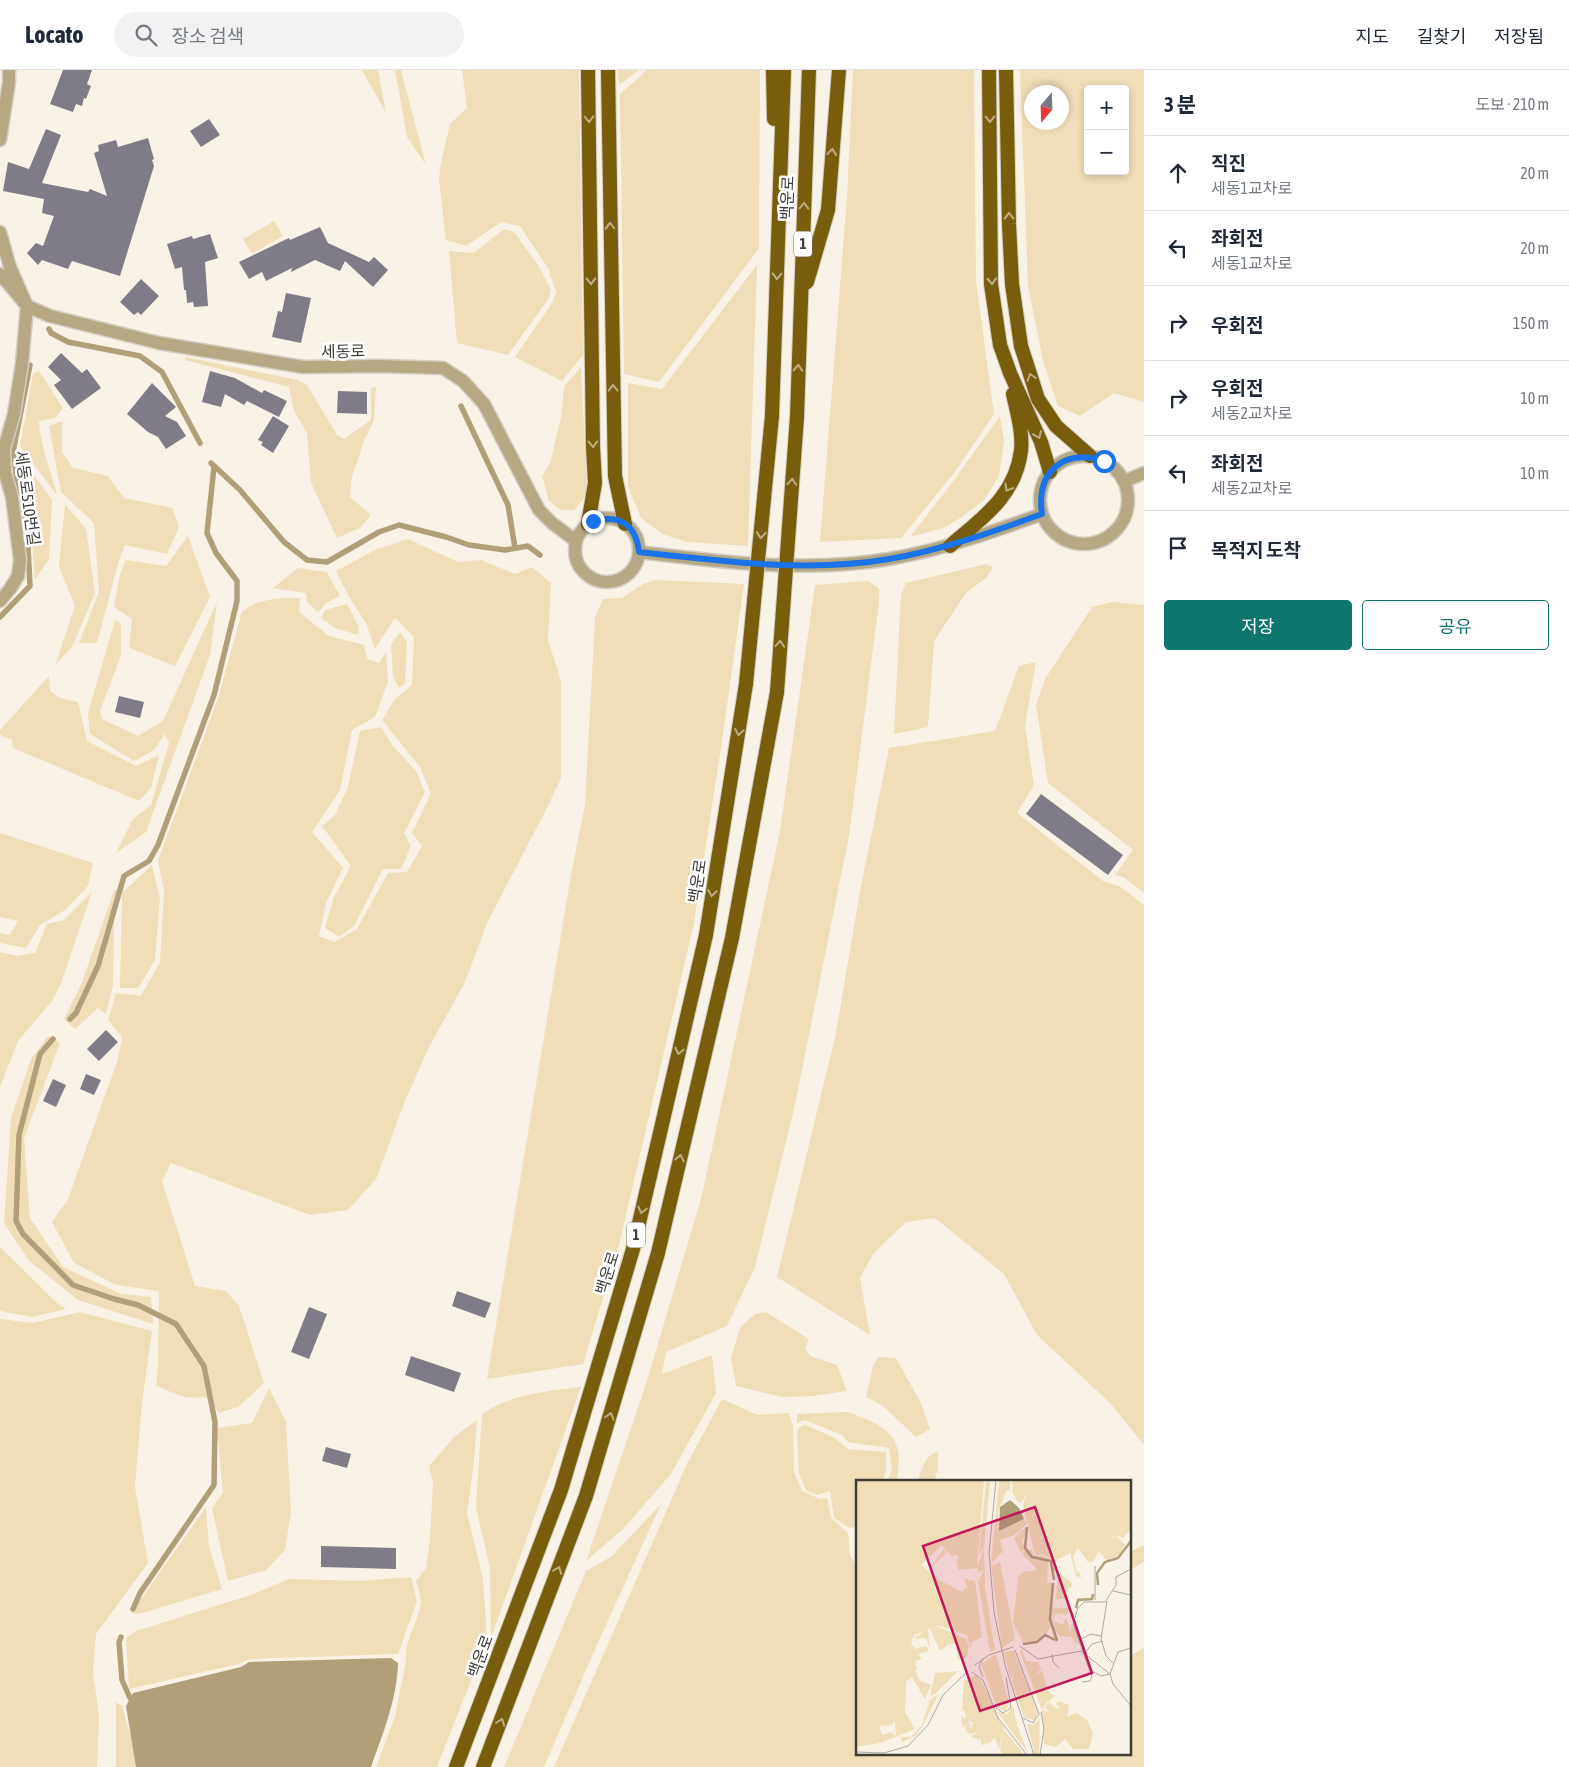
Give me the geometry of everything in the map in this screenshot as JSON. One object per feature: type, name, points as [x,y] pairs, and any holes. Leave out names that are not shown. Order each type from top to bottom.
[{"type":"highway","points":[[588,70],[593,447],[596,483],[588,524]]},
{"type":"highway","points":[[608,70],[615,476],[625,524]]},
{"type":"highway","points":[[773,70],[778,250]]},
{"type":"highway","name":"백운로","points":[[456,1767],[561,1490],[633,1248],[706,935],[746,684],[772,416],[784,70]]},
{"type":"highway","name":"백운로","points":[[483,1767],[586,1496],[658,1253],[732,938],[776,692],[797,417],[809,70]]},
{"type":"highway","points":[[801,302],[828,210],[839,70]]},
{"type":"highway","points":[[989,70],[991,284],[1000,344],[1010,373],[1041,442],[1050,472]]},
{"type":"highway","points":[[1006,70],[1012,284],[1021,346],[1038,399],[1056,426],[1090,456]]},
{"type":"highway","points":[[950,546],[998,504],[1014,478],[1021,450],[1019,424],[1010,373]]},
{"type":"street","points":[[0,140],[8,70]]},
{"type":"street","points":[[0,232],[10,267],[27,306]]},
{"type":"street","name":"세동로","points":[[0,274],[27,306],[50,316],[159,342],[303,368],[379,366],[443,368],[463,381],[484,404],[539,510],[552,523],[576,541]]},
{"type":"street","name":"세동로510번길","points":[[0,600],[10,590],[18,576],[20,560],[12,497],[5,473],[4,449],[15,405],[22,363],[27,306]]},
{"type":"street","points":[[1090,456],[1104,461],[1116,469],[1124,482],[1128,495],[1128,510],[1123,523],[1114,534],[1101,542],[1087,545],[1072,543],[1059,537],[1049,527],[1042,514],[1040,500],[1043,485],[1050,472],[1061,462],[1075,457],[1090,456]]},
{"type":"street","points":[[1124,482],[1144,473]]},
{"type":"street","points":[[639,552],[740,564],[821,565],[888,559],[950,546],[1042,514]]},
{"type":"street","points":[[604,518],[615,519],[625,524],[633,531],[639,552],[631,570],[623,577],[614,581],[604,582],[585,574],[575,556],[578,536],[588,524],[604,518]]},
{"type":"shaded area","points":[[362,70],[378,70],[386,113]]},
{"type":"shaded area","points":[[395,70],[401,70],[426,165],[407,137]]},
{"type":"shaded area","points":[[462,70],[579,70],[583,355],[562,381],[515,357],[553,302],[556,292],[548,268],[520,226],[501,222],[466,246],[446,240],[439,181],[440,168],[450,124],[467,108]]},
{"type":"shaded area","points":[[618,70],[639,70],[619,85]]},
{"type":"shaded area","points":[[646,70],[760,70],[759,248],[659,382],[624,374],[620,94]]},
{"type":"shaded area","points":[[853,70],[974,70],[976,281],[994,414],[954,473],[901,538],[820,542],[847,197]]},
{"type":"shaded area","points":[[1020,70],[1144,70],[1144,402],[1114,393],[1080,416],[1058,406],[1043,361],[1028,286]]},
{"type":"shaded area","points":[[274,221],[283,236],[252,254],[243,239]]},
{"type":"shaded area","points":[[504,229],[514,232],[538,265],[551,290],[549,298],[508,355],[457,343],[449,251],[474,253]]},
{"type":"shaded area","points":[[757,265],[748,546],[687,542],[662,534],[641,518],[628,486],[628,383],[662,389]]},
{"type":"shaded area","points":[[186,357],[297,380],[307,385],[337,435],[344,439],[371,420],[371,388],[376,387],[374,420],[364,441],[352,477],[350,497],[371,515],[360,528],[337,538],[311,483],[307,433],[294,411],[289,387],[185,360]]},
{"type":"shaded area","points":[[581,367],[587,487],[584,499],[574,510],[561,510],[549,501],[542,476],[550,463],[561,418],[564,387]]},
{"type":"shaded area","points":[[39,371],[63,408],[55,418],[39,421],[44,449],[57,495],[20,446],[33,374]]},
{"type":"shaded area","points":[[1000,416],[1004,441],[999,476],[984,500],[959,519],[943,528],[910,537],[952,483]]},
{"type":"shaded area","points":[[62,421],[62,452],[73,468],[108,476],[124,498],[172,508],[179,527],[167,554],[125,545],[119,560],[97,643],[79,643],[99,592],[94,523],[61,492],[49,426]]},
{"type":"shaded area","points":[[22,458],[52,500],[49,559],[35,580],[28,492],[19,468]]},
{"type":"shaded area","points":[[65,504],[86,529],[95,593],[72,647],[55,665],[75,606],[59,567]]},
{"type":"shaded area","points":[[188,536],[210,597],[175,666],[129,648],[132,619],[114,607],[120,574],[126,560],[166,566]]},
{"type":"shaded area","points":[[408,539],[458,562],[481,560],[515,574],[532,567],[551,583],[548,640],[561,681],[561,778],[487,923],[465,982],[429,1047],[405,1101],[376,1179],[348,1210],[310,1215],[171,1163],[162,1181],[195,1286],[226,1291],[239,1306],[264,1383],[238,1407],[219,1413],[208,1399],[182,1396],[156,1386],[159,1291],[116,1285],[74,1263],[52,1222],[68,1199],[118,1059],[122,1037],[108,1020],[116,993],[141,996],[160,962],[164,890],[158,861],[218,698],[242,612],[248,607],[262,601],[300,598],[299,612],[329,636],[364,645],[367,659],[379,663],[386,652],[388,682],[375,717],[352,730],[340,790],[312,832],[343,868],[326,903],[319,936],[334,942],[357,929],[388,873],[407,872],[422,846],[412,833],[431,793],[420,767],[382,720],[395,699],[412,685],[414,637],[395,618],[375,649],[366,623],[348,595],[336,571],[375,550]]},
{"type":"shaded area","points":[[986,564],[993,567],[986,578],[966,593],[934,641],[928,727],[894,734],[901,594],[906,583]]},
{"type":"shaded area","points":[[298,568],[327,572],[340,596],[326,603],[318,612],[307,602],[306,593],[273,588]]},
{"type":"shaded area","points":[[655,580],[744,584],[694,923],[619,1245],[583,1364],[487,1379],[571,875],[585,804],[595,618],[603,599],[622,598],[643,584]]},
{"type":"shaded area","points":[[868,581],[879,589],[879,602],[849,836],[794,1109],[755,1267],[727,1326],[666,1352],[662,1374],[712,1355],[716,1393],[671,1474],[622,1530],[586,1561],[647,1381],[702,1195],[780,831],[815,585]]},
{"type":"shaded area","points":[[217,602],[210,655],[146,832],[116,853],[133,819],[151,805],[169,743],[165,734],[154,750],[134,761],[90,734],[88,713],[115,620],[121,624],[121,656],[100,711],[102,719],[138,736],[163,721]]},
{"type":"shaded area","points":[[1112,602],[1144,605],[1144,893],[1125,878],[1115,875],[1133,850],[1048,783],[1036,705],[1045,679],[1092,607]]},
{"type":"shaded area","points":[[347,604],[359,627],[358,635],[335,628],[321,618],[325,610]]},
{"type":"shaded area","points":[[400,632],[407,642],[405,683],[399,688],[393,677],[391,644]]},
{"type":"shaded area","points":[[1036,662],[1025,726],[1034,785],[1017,813],[1103,881],[1121,887],[1144,905],[1144,1445],[1110,1403],[1037,1335],[1004,1274],[935,1218],[906,1222],[873,1254],[860,1278],[870,1335],[777,1277],[836,1033],[860,891],[889,748],[995,731],[1019,666]]},
{"type":"shaded area","points":[[49,676],[50,691],[60,698],[78,702],[87,741],[136,766],[159,755],[151,788],[139,801],[13,748],[12,740],[0,735],[0,730]]},
{"type":"shaded area","points":[[381,727],[392,745],[416,771],[425,792],[404,833],[411,846],[401,869],[383,869],[354,926],[339,937],[325,928],[334,897],[351,866],[322,826],[335,815],[348,787],[360,731]]},
{"type":"shaded area","points":[[0,833],[93,863],[88,886],[65,910],[40,925],[26,948],[0,943],[0,933],[10,935],[18,921],[0,917]]},
{"type":"shaded area","points":[[152,865],[160,898],[155,960],[138,988],[120,988],[122,893]]},
{"type":"shaded area","points":[[119,887],[114,913],[113,986],[106,1014],[98,1008],[75,1029],[64,1019],[81,985],[114,891]]},
{"type":"shaded area","points":[[92,892],[61,983],[52,1001],[18,1041],[0,1087],[0,952],[17,956],[35,953],[47,924],[64,920]]},
{"type":"shaded area","points":[[48,1036],[60,1043],[24,1138],[30,1218],[63,1267],[121,1294],[151,1297],[153,1324],[78,1300],[29,1261],[4,1223],[11,1118],[31,1059]]},
{"type":"shaded area","points":[[0,1247],[57,1303],[66,1309],[32,1317],[0,1311]]},
{"type":"shaded area","points":[[80,1312],[152,1331],[142,1403],[135,1487],[148,1563],[96,1634],[93,1672],[99,1716],[97,1767],[0,1767],[0,1319],[33,1323]]},
{"type":"shaded area","points":[[766,1312],[809,1339],[805,1348],[810,1356],[837,1365],[847,1391],[813,1396],[782,1397],[736,1386],[731,1357],[741,1326],[755,1314]]},
{"type":"shaded area","points":[[878,1357],[896,1358],[921,1403],[930,1429],[916,1437],[882,1405],[866,1397],[873,1366]]},
{"type":"shaded area","points":[[581,1387],[491,1638],[490,1568],[476,1508],[482,1414],[505,1402],[530,1394]]},
{"type":"shaded area","points":[[269,1388],[286,1422],[291,1512],[285,1550],[266,1570],[228,1581],[212,1508],[223,1493],[217,1428],[252,1423]]},
{"type":"shaded area","points":[[722,1399],[758,1415],[789,1413],[793,1426],[794,1472],[802,1491],[820,1499],[827,1498],[831,1518],[848,1533],[850,1555],[856,1565],[856,1754],[1132,1754],[1132,1655],[1144,1648],[1144,1767],[554,1767],[687,1464]]},
{"type":"shaded area","points":[[848,1412],[878,1425],[890,1435],[898,1450],[897,1480],[888,1480],[892,1469],[889,1448],[848,1442],[842,1435],[805,1420],[797,1423],[797,1414]]},
{"type":"shaded area","points":[[477,1420],[474,1462],[467,1513],[483,1579],[486,1623],[485,1645],[437,1767],[376,1767],[395,1717],[406,1662],[406,1648],[421,1604],[416,1581],[426,1568],[430,1539],[433,1483],[429,1466],[455,1436]]},
{"type":"shaded area","points":[[804,1424],[835,1438],[848,1449],[886,1452],[886,1471],[883,1480],[856,1480],[856,1527],[850,1528],[834,1518],[830,1491],[817,1495],[806,1490],[799,1474],[797,1430]]},
{"type":"shaded area","points":[[938,1452],[938,1469],[934,1480],[918,1480],[922,1467],[933,1454]]},
{"type":"shaded area","points":[[661,1504],[544,1767],[504,1767],[586,1571],[612,1556]]},
{"type":"shaded area","points":[[206,1507],[209,1547],[222,1589],[139,1614],[131,1613]]},
{"type":"shaded area","points":[[1144,1545],[1144,1562],[1132,1569],[1132,1551]]},
{"type":"shaded area","points":[[411,1577],[417,1601],[398,1654],[250,1659],[238,1664],[129,1689],[126,1638],[136,1631],[251,1595],[289,1579],[362,1581]]},
{"type":"shaded area","points":[[391,1658],[398,1663],[395,1690],[389,1716],[371,1767],[136,1767],[126,1706],[133,1693],[241,1667],[249,1662]]},
{"type":"shaded area","points":[[116,1702],[122,1706],[140,1767],[116,1767]]},
{"type":"building","points":[[63,70],[92,70],[87,84],[91,86],[86,99],[84,98],[82,106],[76,104],[73,112],[50,104]]},
{"type":"building","points":[[209,119],[220,135],[201,147],[190,131]]},
{"type":"building","points":[[46,129],[61,135],[42,183],[88,192],[90,189],[107,196],[94,153],[99,151],[98,145],[116,140],[118,147],[148,138],[154,166],[120,276],[72,261],[68,269],[42,260],[38,265],[27,253],[36,243],[43,246],[54,216],[42,213],[44,199],[3,191],[8,162],[29,169]]},
{"type":"building","points":[[320,227],[328,243],[369,262],[374,257],[388,270],[373,287],[345,261],[340,271],[315,260],[291,272],[292,268],[266,281],[262,272],[249,279],[239,262],[289,238],[290,240]]},
{"type":"building","points":[[210,234],[218,258],[205,262],[208,306],[194,307],[193,302],[187,303],[182,267],[175,269],[167,244],[192,236],[193,239]]},
{"type":"building","points":[[141,279],[159,296],[141,315],[138,312],[134,315],[120,302]]},
{"type":"building","points":[[286,293],[311,298],[301,343],[272,337],[278,311],[282,312]]},
{"type":"building","points":[[61,353],[82,373],[87,369],[101,388],[72,409],[54,385],[61,380],[48,367]]},
{"type":"building","points":[[210,371],[235,378],[262,393],[264,390],[287,401],[279,417],[247,401],[244,405],[225,394],[221,407],[202,402]]},
{"type":"building","points":[[152,383],[176,407],[165,416],[177,422],[186,436],[166,449],[158,437],[148,432],[127,414]]},
{"type":"building","points":[[338,391],[367,392],[367,414],[337,413]]},
{"type":"building","points":[[273,416],[289,426],[273,453],[261,445],[263,442],[258,440]]},
{"type":"building","points":[[119,696],[144,702],[140,718],[115,712]]},
{"type":"building","points":[[1041,794],[1123,855],[1108,875],[1026,814]]},
{"type":"building","points":[[106,1030],[118,1042],[99,1061],[87,1049]]},
{"type":"building","points":[[86,1074],[101,1080],[94,1095],[80,1089]]},
{"type":"building","points":[[53,1079],[66,1085],[56,1107],[43,1101]]},
{"type":"building","points":[[457,1291],[491,1303],[485,1318],[452,1306]]},
{"type":"building","points":[[309,1307],[327,1314],[309,1359],[291,1352]]},
{"type":"building","points":[[411,1356],[461,1373],[454,1392],[405,1375]]},
{"type":"building","points":[[326,1447],[351,1454],[347,1468],[322,1461]]},
{"type":"building","points":[[321,1546],[396,1548],[396,1569],[321,1567]]},
{"type":"waterway","points":[[49,329],[51,333],[68,342],[140,356],[162,372],[200,443]]},
{"type":"waterway","points":[[0,617],[30,586],[27,526],[13,452],[30,365]]},
{"type":"waterway","points":[[461,406],[508,505],[515,548]]},
{"type":"waterway","points":[[211,463],[240,490],[284,542],[307,560],[327,562],[379,532],[399,525],[469,545],[505,550],[528,546],[540,555]]},
{"type":"waterway","points":[[70,1019],[76,1013],[98,966],[124,876],[149,861],[158,845],[214,695],[237,601],[237,581],[216,553],[207,533],[214,467]]},
{"type":"waterway","points":[[53,1039],[40,1054],[19,1135],[16,1221],[23,1234],[73,1285],[138,1305],[176,1324],[204,1366],[215,1422],[214,1485],[140,1593],[133,1609]]},
{"type":"waterway","points":[[121,1637],[119,1642],[122,1680],[130,1698]]},
{"type":"route","points":[[593,521],[604,518],[615,519],[625,524],[633,531],[639,552],[740,564],[821,565],[888,559],[950,546],[1042,514],[1040,500],[1043,485],[1050,472],[1061,462],[1075,457],[1090,456],[1104,461]]}]
